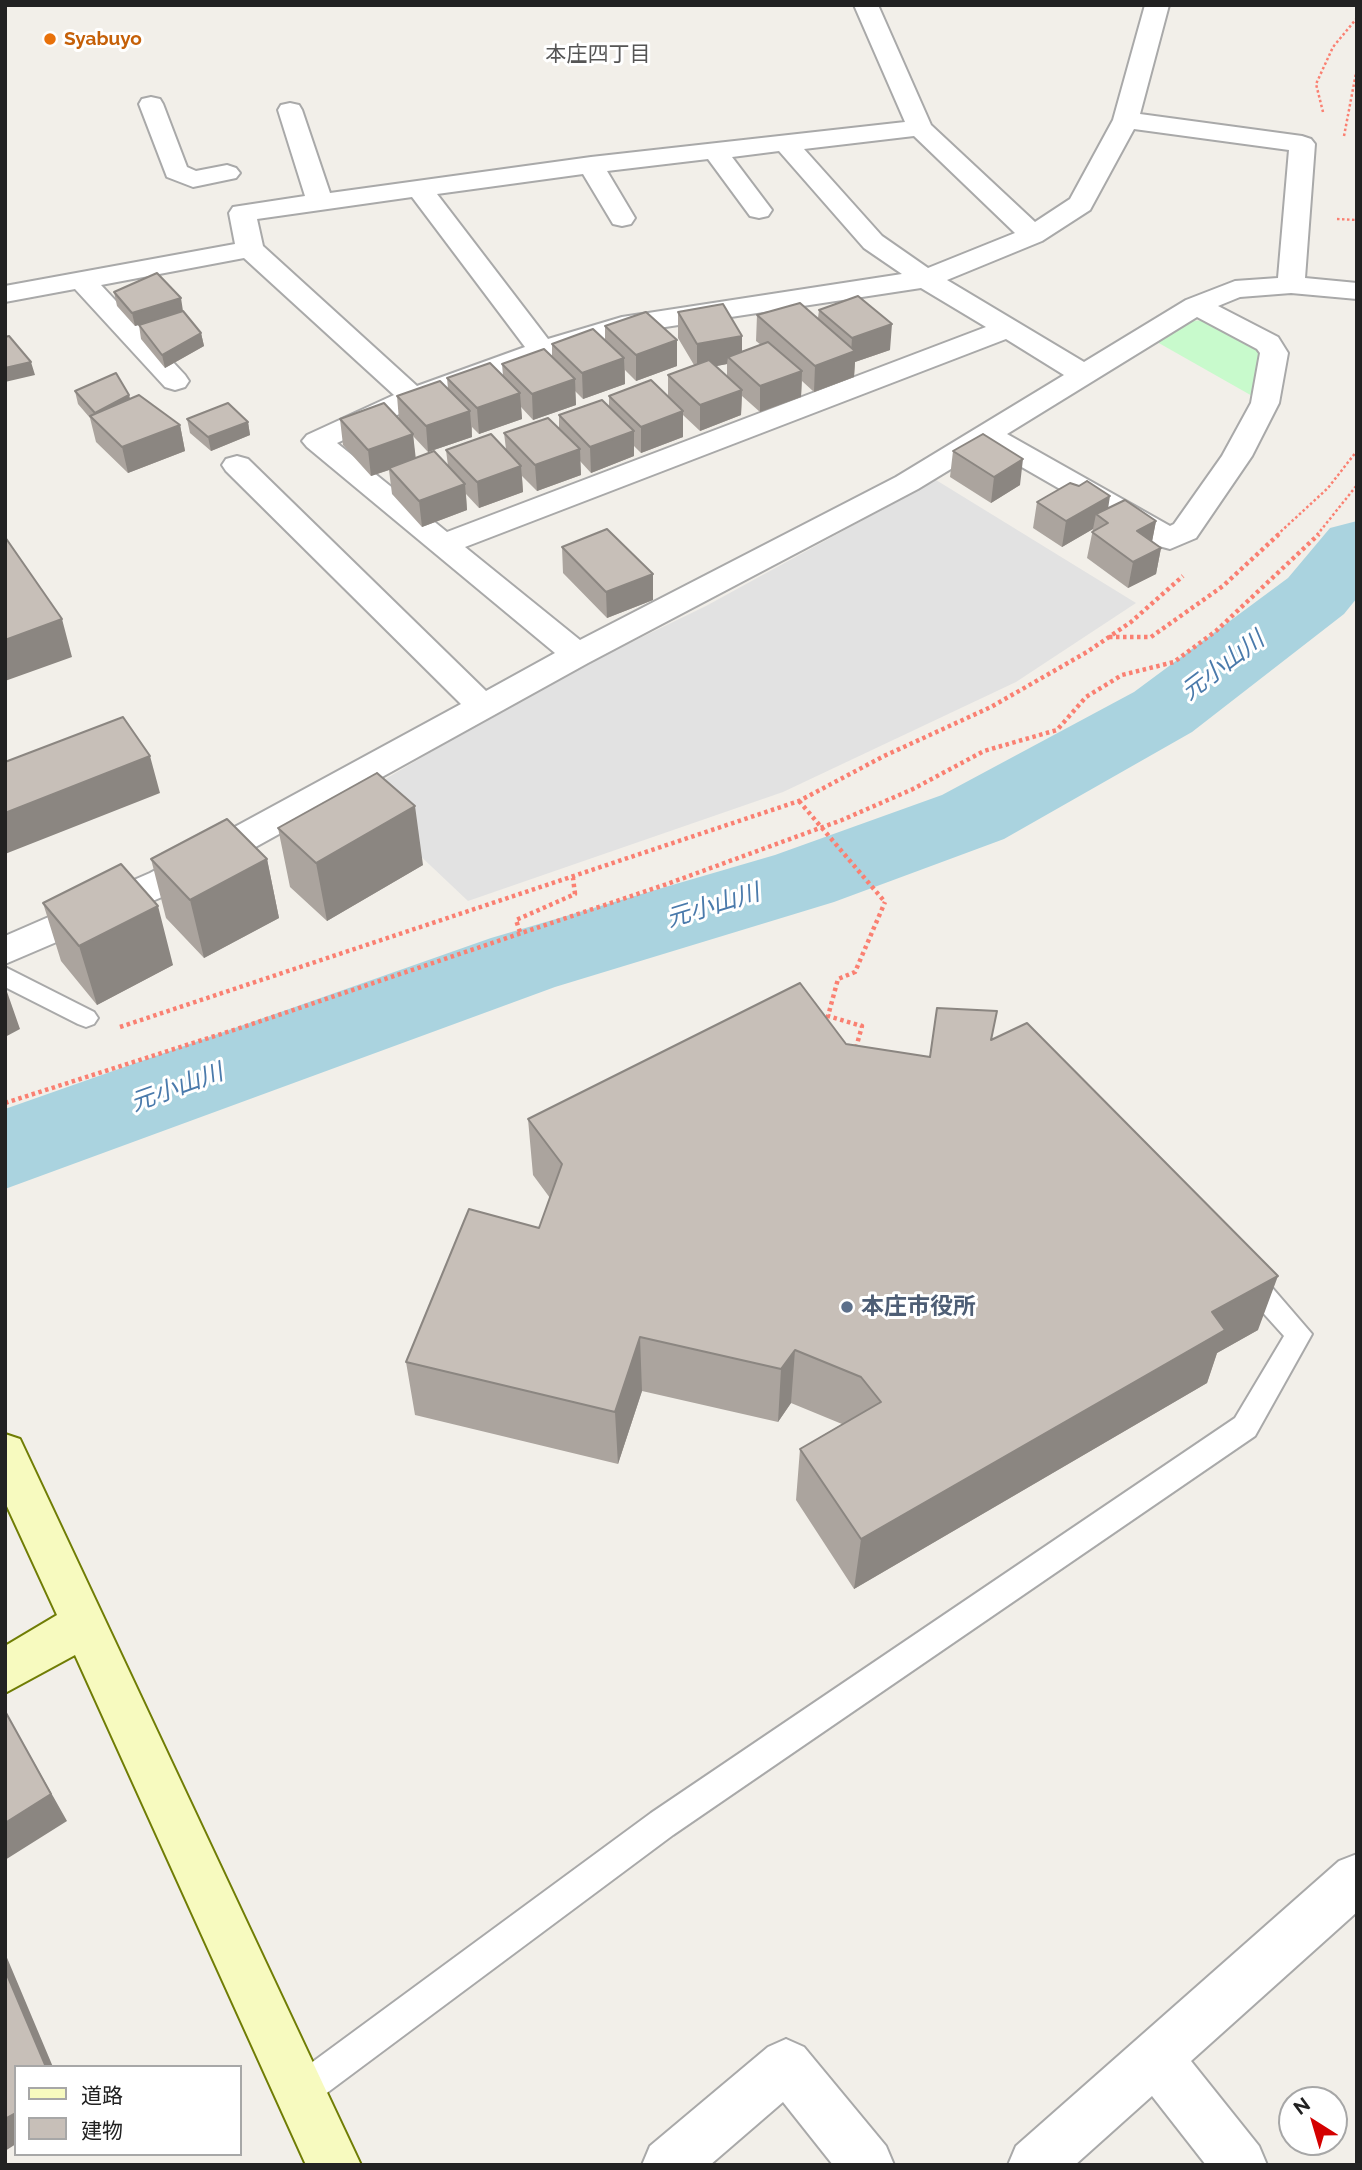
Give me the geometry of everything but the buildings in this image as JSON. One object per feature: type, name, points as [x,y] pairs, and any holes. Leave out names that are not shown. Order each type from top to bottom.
[{"type":"street","points":[[866,5],[920,128],[1032,235]]},
{"type":"street","points":[[577,655],[317,440],[413,397],[622,324],[926,279],[1032,235],[1081,204],[1126,120],[1157,5]]},
{"type":"street","points":[[151,104],[176,172],[193,179],[225,161],[250,248],[413,397]]},
{"type":"street","points":[[290,110],[320,203]]},
{"type":"street","points":[[1126,120],[1302,144],[1292,285]]},
{"type":"street","points":[[242,213],[421,191],[591,165],[920,128]]},
{"type":"street","points":[[786,144],[873,242],[926,279],[1083,374]]},
{"type":"street","points":[[715,151],[759,210]]},
{"type":"street","points":[[591,165],[622,218]]},
{"type":"street","points":[[421,191],[541,351]]},
{"type":"street","points":[[5,295],[250,248]]},
{"type":"street","points":[[81,279],[175,381]]},
{"type":"street","points":[[5,951],[163,882],[577,655],[907,483],[984,433],[1196,306],[1236,289],[1292,285],[1344,290]]},
{"type":"street","points":[[984,433],[1170,538],[1185,531],[1237,456],[1265,403],[1274,352],[1268,343],[1196,306]]},
{"type":"street","points":[[442,545],[1007,329]]},
{"type":"street","points":[[237,465],[483,707]]},
{"type":"street","points":[[5,1453],[334,2165]]},
{"type":"street","points":[[5,1671],[84,1624]]},
{"type":"street","points":[[1035,2165],[1357,1879]]},
{"type":"street","points":[[1154,2059],[1240,2165]]},
{"type":"street","points":[[669,2165],[786,2064],[867,2165]]},
{"type":"lane","points":[[5,976],[86,1017]]},
{"type":"lane","points":[[300,2092],[662,1824],[1245,1426],[1299,1334],[1224,1251]]},
{"type":"path","points":[[1344,136],[1357,68]]},
{"type":"path","points":[[1331,218],[1357,220]]},
{"type":"path","points":[[1108,638],[1151,637],[1223,586],[1328,488],[1357,451]]},
{"type":"path","points":[[5,1102],[243,1027],[667,884],[842,820],[913,789],[984,751],[1057,730],[1086,698],[1122,675],[1174,662],[1216,632],[1324,529],[1357,485]]},
{"type":"path","points":[[86,1017],[102,1026],[126,1027],[799,801],[884,756],[991,707],[1108,638],[1131,622],[1188,571]]},
{"type":"path","points":[[799,801],[885,902],[855,972],[838,979],[828,1016],[862,1026],[853,1061]]},
{"type":"path","points":[[520,932],[516,920],[575,894],[573,878]]},
{"type":"green space","points":[[1205,320],[1262,350],[1254,397],[1157,342],[1192,321]]},
{"type":"shaded area","points":[[936,480],[1136,603],[1016,682],[783,792],[468,901],[357,796],[543,685],[706,606]]},
{"type":"waterway","name":"元小山川","points":[[5,1150],[160,1091],[524,962],[803,879],[973,817],[1163,712],[1316,596],[1357,545]]},
{"type":"place","name":"Syabuyo","points":[[50,39]]},
{"type":"place","name":"本庄市役所","points":[[847,1307]]},
{"type":"district","name":"本庄四丁目","points":[[598,55]]}]
